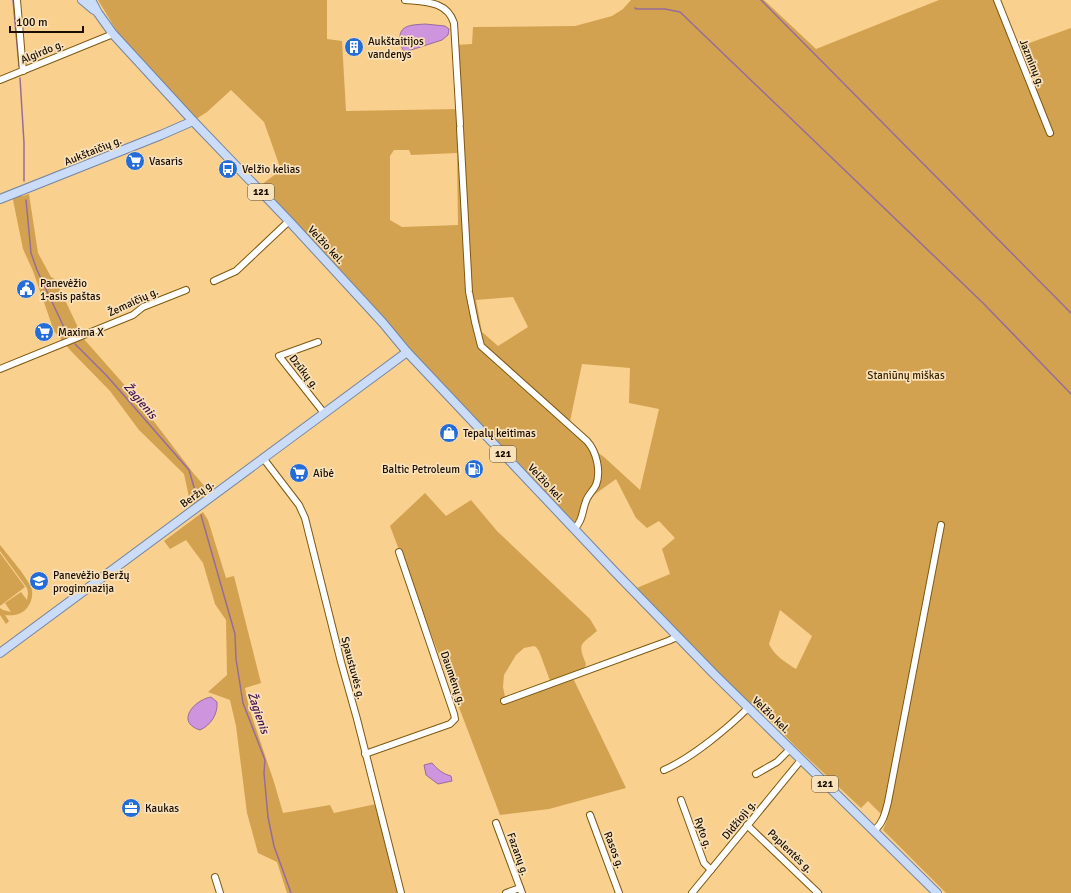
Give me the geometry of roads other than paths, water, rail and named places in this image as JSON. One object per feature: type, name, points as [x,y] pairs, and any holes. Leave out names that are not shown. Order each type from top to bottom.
[{"type":"main road","points":[[82,0],[98,13]]},
{"type":"main road","name":"Velžio kel.","points":[[91,0],[113,34],[193,121],[289,221],[383,323],[407,352],[677,637],[937,893]]},
{"type":"main road","name":"Aukštaičių g.","points":[[0,200],[193,121]]},
{"type":"main road","name":"Beržų g.","points":[[0,653],[407,352]]},
{"type":"street","points":[[17,0],[23,71]]},
{"type":"street","points":[[405,0],[426,1],[434,4],[449,13],[454,23],[469,292],[481,346],[587,441],[594,450],[596,456],[598,470],[596,484],[587,498],[579,523],[574,528]]},
{"type":"street","name":"Jazminų g.","points":[[997,0],[1050,134]]},
{"type":"street","name":"Algirdo g.","points":[[0,80],[113,34]]},
{"type":"street","points":[[214,281],[236,271],[289,221]]},
{"type":"street","name":"Žemaičių g.","points":[[0,368],[133,315],[143,307],[186,290]]},
{"type":"street","name":"Dzūkų g.","points":[[318,342],[279,356],[324,413]]},
{"type":"street","name":"Spaustuvės g.","points":[[263,458],[299,505],[305,518],[401,893]]},
{"type":"street","points":[[874,831],[883,820],[888,802],[941,525]]},
{"type":"street","name":"Daumėnų g.","points":[[365,754],[450,724],[455,719],[442,676],[398,552]]},
{"type":"street","points":[[504,701],[677,637]]},
{"type":"street","points":[[664,770],[686,758],[729,725],[748,708]]},
{"type":"street","points":[[756,774],[777,762],[790,749]]},
{"type":"street","name":"Didžioji g.","points":[[692,893],[801,760]]},
{"type":"street","name":"Ryto g.","points":[[681,800],[704,863],[711,870]]},
{"type":"street","name":"Rasos g.","points":[[590,815],[619,893]]},
{"type":"street","name":"Fazanų g.","points":[[496,823],[521,890]]},
{"type":"street","name":"Paplentės g.","points":[[747,825],[818,893]]},
{"type":"street","points":[[216,877],[220,893]]},
{"type":"street","points":[[506,893],[521,890]]},
{"type":"waterway","name":"Žagienis","points":[[13,0],[19,66]]},
{"type":"waterway","points":[[761,0],[1071,313]]},
{"type":"waterway","points":[[635,8],[665,9],[680,12],[983,303],[1071,394]]},
{"type":"waterway","name":"Žagienis","points":[[20,78],[24,143],[24,181]]},
{"type":"waterway","name":"Žagienis","points":[[26,200],[31,253],[37,270],[69,338]]},
{"type":"waterway","name":"Žagienis","points":[[75,344],[107,376],[189,470],[196,494]]},
{"type":"waterway","name":"Žagienis","points":[[201,515],[235,634],[236,659],[243,703],[265,760],[264,773],[268,817],[274,846],[291,893]]},
{"type":"place","name":"Aukštaitijos vandenys","points":[[354,47]]},
{"type":"place","name":"Vasaris","points":[[135,161]]},
{"type":"place","name":"Velžio kelias","points":[[228,169]]},
{"type":"place","name":"Panevėžio 1-asis paštas","points":[[26,289]]},
{"type":"place","name":"Maxima X","points":[[44,332]]},
{"type":"place","name":"Tepalų keitimas","points":[[449,433]]},
{"type":"place","name":"Baltic Petroleum","points":[[474,469]]},
{"type":"place","name":"Aibė","points":[[299,473]]},
{"type":"place","name":"Panevėžio Beržų progimnazija","points":[[39,581]]},
{"type":"place","name":"Kaukas","points":[[131,808]]},
{"type":"park label","name":"Staniūnų miškas","points":[[906,375]]}]
